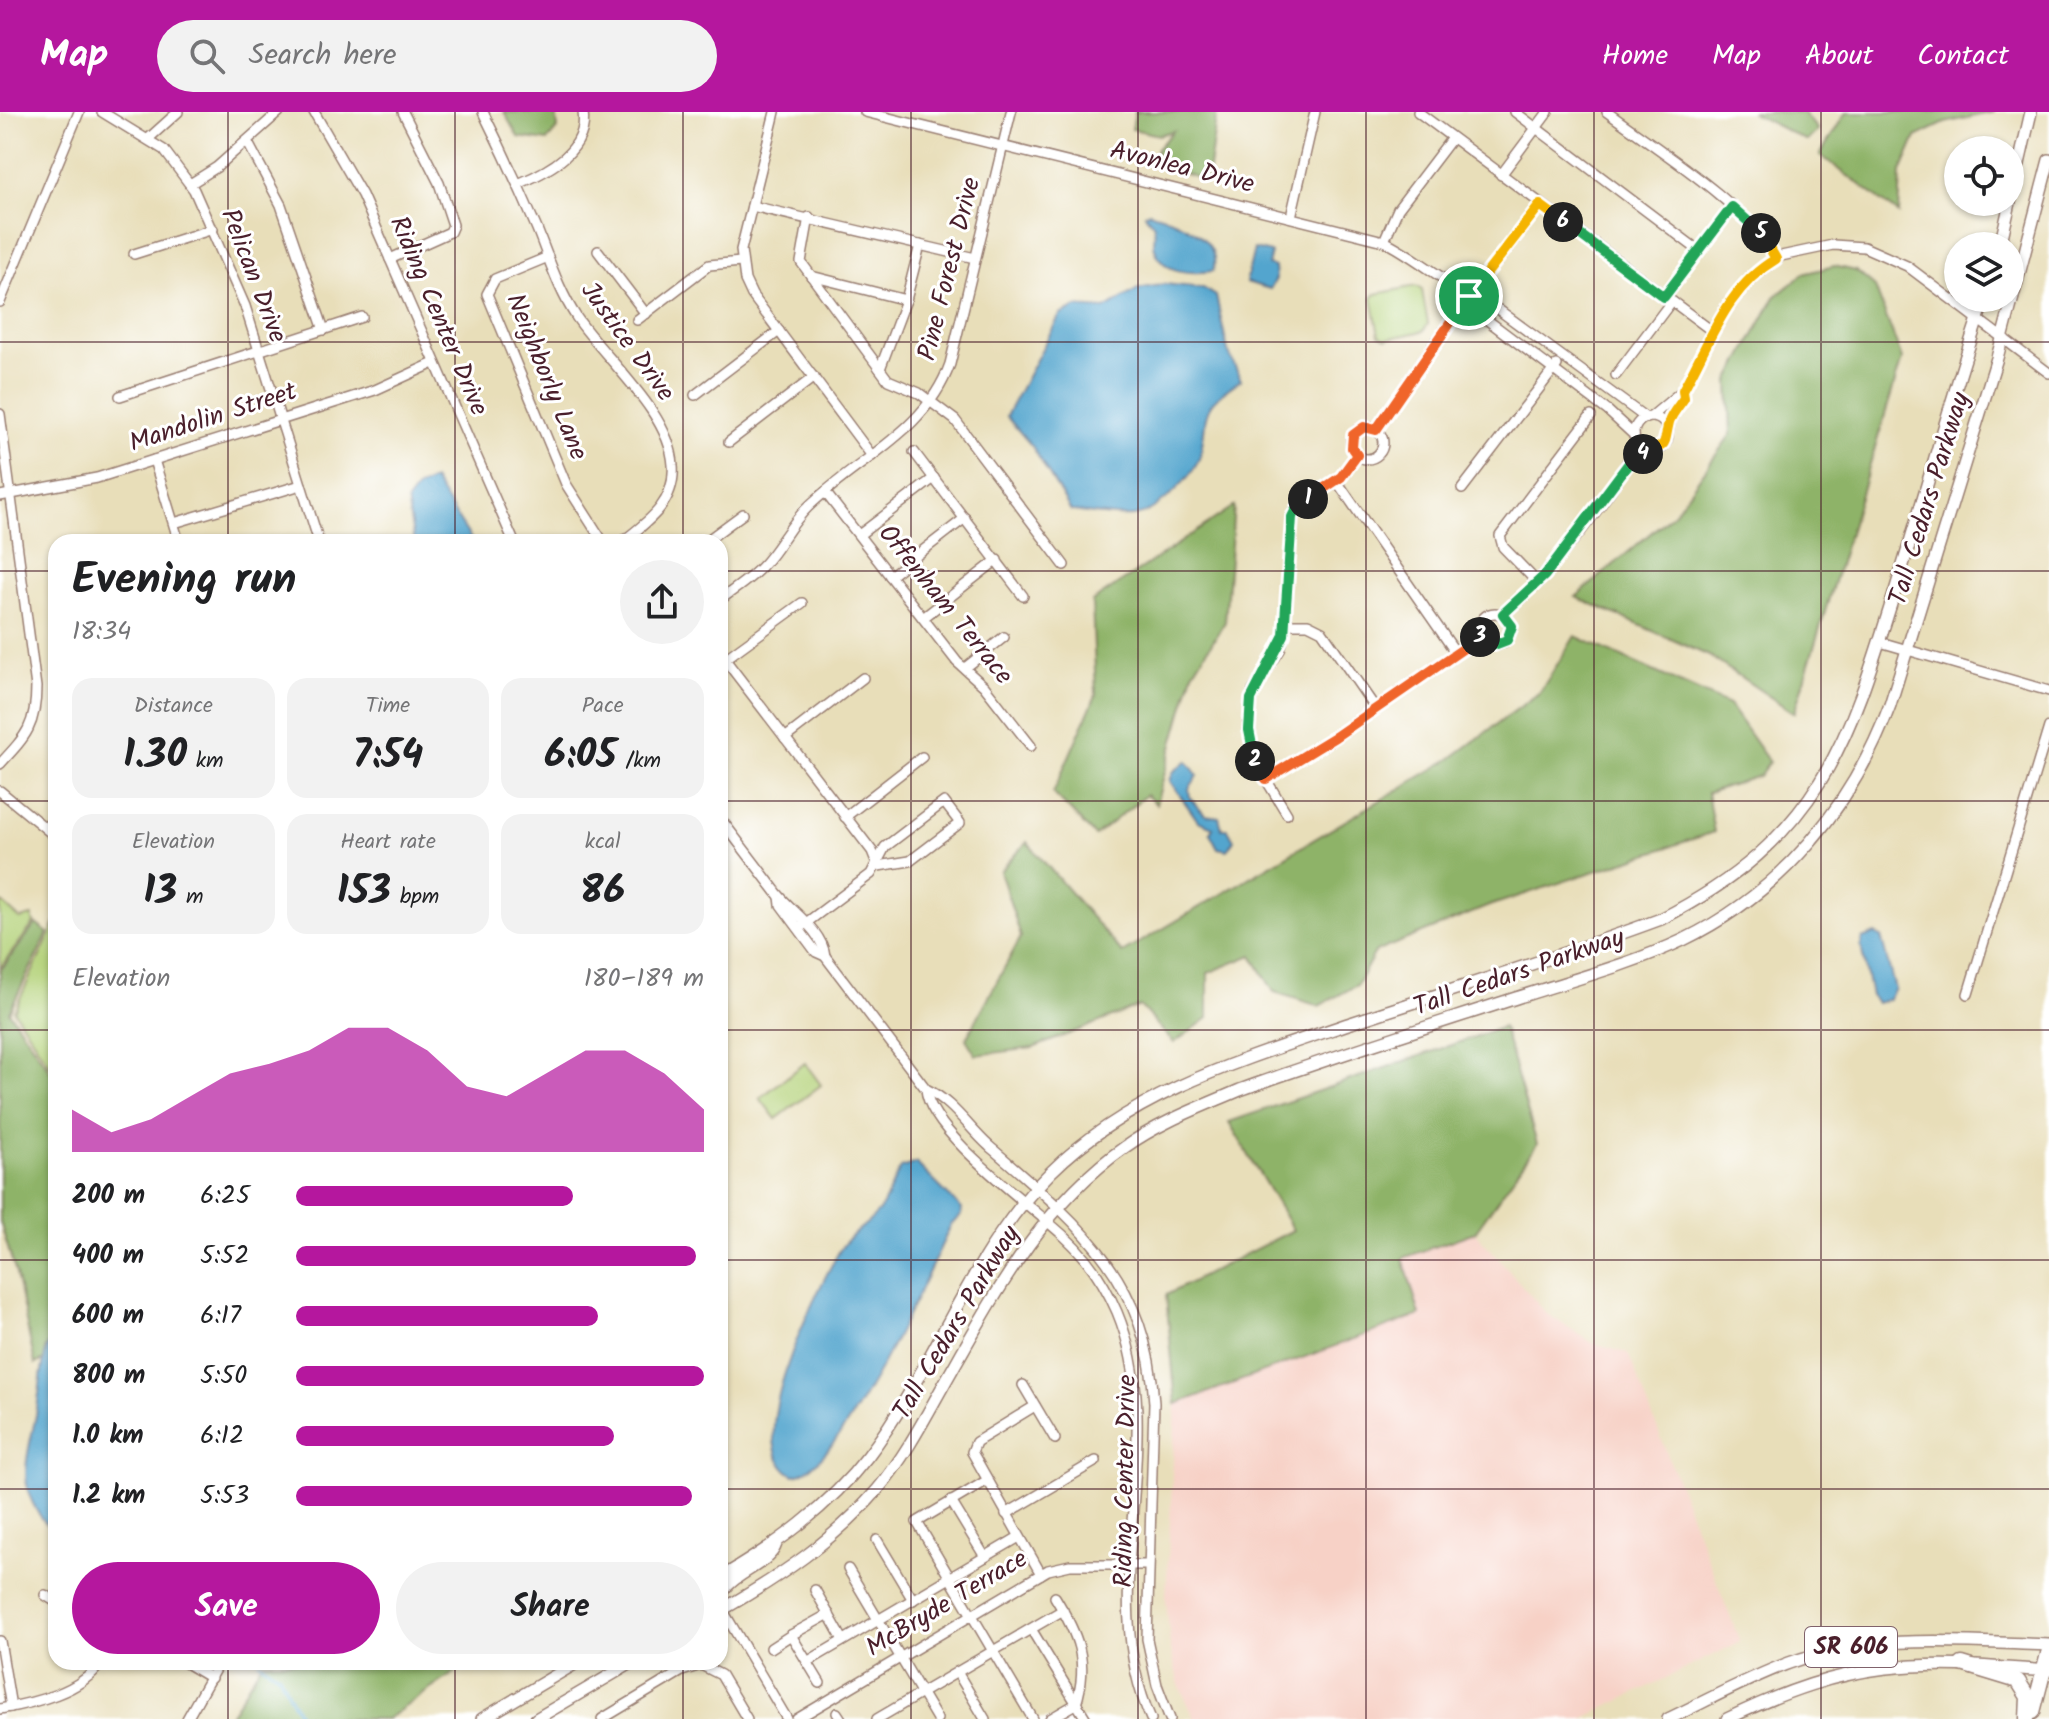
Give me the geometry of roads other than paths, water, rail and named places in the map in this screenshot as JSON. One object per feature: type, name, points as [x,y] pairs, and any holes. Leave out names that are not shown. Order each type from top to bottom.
[{"type":"highway","points":[[2029,1719],[2046,1671],[2049,1648]]},
{"type":"highway","points":[[1962,1664],[2018,1681],[2028,1697],[2029,1719]]},
{"type":"main road","points":[[2003,232],[2031,112]]},
{"type":"main road","name":"Tall Cedars Parkway","points":[[728,1605],[811,1552],[880,1486],[926,1416],[1020,1254],[1059,1206],[1127,1145],[1190,1111],[1264,1082],[1622,963],[1679,941],[1731,912],[1786,868],[1822,828],[1850,790],[1877,737],[2003,338],[2049,160]]},
{"type":"main road","name":"Tall Cedars Parkway","points":[[728,1573],[776,1544],[816,1512],[868,1456],[991,1247],[1037,1187],[1072,1153],[1113,1121],[1203,1075],[1636,928],[1717,887],[1767,847],[1812,795],[1852,725],[1980,312]]},
{"type":"main road","points":[[728,1588],[731,1583],[770,1557],[776,1544]]},
{"type":"main road","name":"SR 606","points":[[1668,1719],[1791,1662],[1854,1647],[1925,1640],[2049,1648]]},
{"type":"main road","name":"SR 606","points":[[1727,1719],[1800,1686],[1833,1676],[1900,1665],[1962,1664],[2046,1671]]},
{"type":"main road","points":[[482,1719],[565,1670]]},
{"type":"main road","points":[[536,1719],[619,1670]]},
{"type":"street","points":[[0,302],[79,112]]},
{"type":"street","name":"Pelican Drive","points":[[102,112],[164,150],[190,184],[213,229],[259,351],[316,534]]},
{"type":"street","points":[[148,139],[178,112]]},
{"type":"street","points":[[190,184],[217,167],[279,112]]},
{"type":"street","name":"Riding Center Drive","points":[[314,112],[362,195],[510,534]]},
{"type":"street","points":[[390,259],[450,232],[453,225],[439,183],[403,112]]},
{"type":"street","name":"Justice Drive","points":[[483,112],[578,319],[647,407],[670,443],[673,472],[667,500],[637,534]]},
{"type":"street","points":[[518,184],[544,172],[576,147],[584,131],[583,112]]},
{"type":"street","points":[[775,112],[741,262],[752,295],[872,456]]},
{"type":"street","name":"Avonlea Drive","points":[[865,112],[893,115],[1003,146],[1384,241],[1416,257],[1472,298],[1488,302],[1648,417]]},
{"type":"street","name":"Pine Forest Drive","points":[[728,594],[762,567],[797,518],[825,492],[910,426],[932,402],[950,364],[1011,112]]},
{"type":"street","points":[[1291,217],[1315,112]]},
{"type":"street","points":[[1418,112],[1712,331]]},
{"type":"street","points":[[1515,112],[1698,250]]},
{"type":"street","points":[[1501,175],[1548,112]]},
{"type":"street","points":[[1607,112],[1758,229],[1776,259]]},
{"type":"street","points":[[1384,241],[1398,209],[1452,138]]},
{"type":"street","points":[[247,141],[281,205],[324,330]]},
{"type":"street","points":[[1376,430],[1540,205]]},
{"type":"street","points":[[752,206],[975,258]]},
{"type":"street","points":[[1616,375],[1698,250],[1732,207]]},
{"type":"street","points":[[809,217],[800,254],[811,276],[891,383],[932,402],[955,420],[1064,565]]},
{"type":"street","points":[[134,254],[213,229]]},
{"type":"street","points":[[880,369],[906,300],[920,245]]},
{"type":"street","points":[[1503,614],[1538,583],[1629,463],[1637,425],[1683,390],[1712,331],[1742,286],[1776,259],[1825,245],[1864,247],[1907,266],[2049,373]]},
{"type":"street","points":[[598,251],[641,317],[709,265],[741,262]]},
{"type":"street","name":"Neighborly Lane","points":[[548,257],[495,279],[487,294],[566,484],[598,534]]},
{"type":"street","points":[[811,276],[906,300]]},
{"type":"street","name":"Avonlea Drive","points":[[1472,298],[1478,313],[1554,369],[1635,438]]},
{"type":"street","points":[[120,396],[362,317]]},
{"type":"street","points":[[695,395],[779,331]]},
{"type":"street","points":[[1462,489],[1563,357]]},
{"type":"street","name":"Mandolin Street","points":[[0,496],[97,478],[375,390],[434,363]]},
{"type":"street","points":[[729,442],[814,377]]},
{"type":"street","points":[[1629,463],[1664,445],[1671,417],[1684,398],[1683,390]]},
{"type":"street","points":[[0,414],[36,687],[36,718],[0,764]]},
{"type":"street","points":[[1538,583],[1509,556],[1500,536],[1591,416]]},
{"type":"street","points":[[1648,417],[1661,420],[1668,433]]},
{"type":"street","points":[[1364,427],[1376,430],[1383,442],[1378,454],[1365,459],[1357,455],[1351,444],[1356,431],[1364,427]]},
{"type":"street","points":[[1635,438],[1642,449],[1652,451]]},
{"type":"street","points":[[914,452],[1023,596]]},
{"type":"street","points":[[1287,814],[1251,751],[1251,699],[1256,684],[1280,650],[1285,624],[1293,513],[1298,505],[1336,480],[1357,455]]},
{"type":"street","points":[[154,460],[177,534]]},
{"type":"street","points":[[859,535],[934,478]]},
{"type":"street","points":[[1336,480],[1456,653]]},
{"type":"street","points":[[174,523],[301,485]]},
{"type":"street","name":"Offenham Terrace","points":[[825,492],[923,618],[984,686],[1031,746]]},
{"type":"street","points":[[716,534],[743,514]]},
{"type":"street","points":[[890,576],[965,518]]},
{"type":"street","points":[[923,618],[997,560]]},
{"type":"street","points":[[728,652],[802,603]]},
{"type":"street","points":[[1493,612],[1503,614],[1512,626],[1507,640],[1494,645],[1481,636],[1479,625],[1484,616],[1493,612]]},
{"type":"street","points":[[1285,624],[1308,624],[1322,631],[1376,709]]},
{"type":"street","points":[[1266,779],[1376,709],[1481,636]]},
{"type":"street","points":[[965,668],[1004,637]]},
{"type":"street","points":[[1880,642],[2049,691]]},
{"type":"street","points":[[728,664],[872,851],[878,866]]},
{"type":"street","points":[[785,738],[863,678]]},
{"type":"street","points":[[1968,994],[2049,727]]},
{"type":"street","points":[[845,817],[922,757]]},
{"type":"street","points":[[0,791],[48,830]]},
{"type":"street","points":[[804,925],[878,866],[910,861],[960,823],[944,802],[885,847],[878,866]]},
{"type":"street","name":"Riding Center Drive","points":[[728,829],[780,897],[788,901],[824,947],[825,956]]},
{"type":"street","name":"Riding Center Drive","points":[[780,897],[781,905],[812,947],[825,956],[926,1089],[941,1096],[983,1140],[1059,1206],[1111,1264],[1143,1330],[1154,1403],[1148,1565],[1149,1655],[1170,1719]]},
{"type":"street","name":"Riding Center Drive","points":[[926,1089],[927,1105],[935,1115],[1094,1270],[1116,1309],[1131,1355],[1136,1401],[1130,1641],[1139,1686],[1151,1719]]},
{"type":"street","points":[[1023,1385],[1055,1439]]},
{"type":"street","points":[[1035,1406],[976,1442],[973,1456],[1041,1574]]},
{"type":"street","points":[[1006,1514],[1096,1461]]},
{"type":"street","points":[[986,1481],[917,1522],[1033,1719]]},
{"type":"street","points":[[951,1501],[985,1557]]},
{"type":"street","points":[[807,1662],[1019,1537]]},
{"type":"street","points":[[877,1540],[913,1600]]},
{"type":"street","name":"McBryde Terrace","points":[[797,1719],[1041,1574],[1070,1565],[1148,1565]]},
{"type":"street","points":[[848,1569],[937,1719]]},
{"type":"street","points":[[815,1590],[843,1640]]},
{"type":"street","points":[[1055,1597],[1080,1644],[1076,1704]]},
{"type":"street","points":[[877,1719],[1063,1610]]},
{"type":"street","points":[[771,1648],[829,1614]]},
{"type":"street","points":[[728,1622],[787,1719]]},
{"type":"street","points":[[1031,1629],[1086,1719]]},
{"type":"street","points":[[791,1635],[820,1683]]},
{"type":"street","points":[[0,1641],[5,1708],[82,1681],[96,1670]]},
{"type":"street","points":[[198,1670],[211,1678]]},
{"type":"street","points":[[187,1719],[215,1670]]},
{"type":"street","points":[[602,1719],[685,1670]]},
{"type":"street","points":[[717,1670],[747,1719]]},
{"type":"street","points":[[957,1672],[985,1719]]},
{"type":"street","points":[[1050,1719],[1076,1704]]},
{"type":"water","points":[[1149,212],[1184,225],[1204,240],[1214,259],[1213,271],[1185,272],[1162,261],[1154,244],[1154,226],[1145,214]]},
{"type":"water","points":[[1254,249],[1271,253],[1268,265],[1275,267],[1276,279],[1270,289],[1246,282]]},
{"type":"water","points":[[1165,284],[1203,288],[1216,296],[1228,351],[1241,380],[1211,405],[1197,464],[1182,484],[1162,502],[1133,516],[1071,511],[1032,446],[1006,416],[1060,315],[1077,307],[1105,309],[1138,289]]},
{"type":"water","points":[[433,480],[468,534],[413,534],[407,501],[418,487]]},
{"type":"water","points":[[1187,761],[1198,776],[1189,788],[1190,798],[1205,815],[1219,817],[1222,829],[1228,829],[1234,840],[1227,850],[1218,848],[1210,833],[1213,827],[1198,821],[1170,781],[1173,772]]},
{"type":"water","points":[[1875,934],[1881,937],[1895,989],[1889,999],[1877,1003],[1871,996],[1861,946],[1862,939]]},
{"type":"water","points":[[916,1163],[962,1209],[961,1215],[951,1225],[904,1323],[858,1407],[835,1441],[813,1465],[794,1475],[779,1459],[774,1433],[777,1402],[800,1331],[844,1244],[879,1211],[901,1168]]},
{"type":"water","points":[[47,1348],[48,1525],[34,1505],[26,1478]]},
{"type":"waterway","points":[[271,1670],[279,1675],[301,1719]]}]
